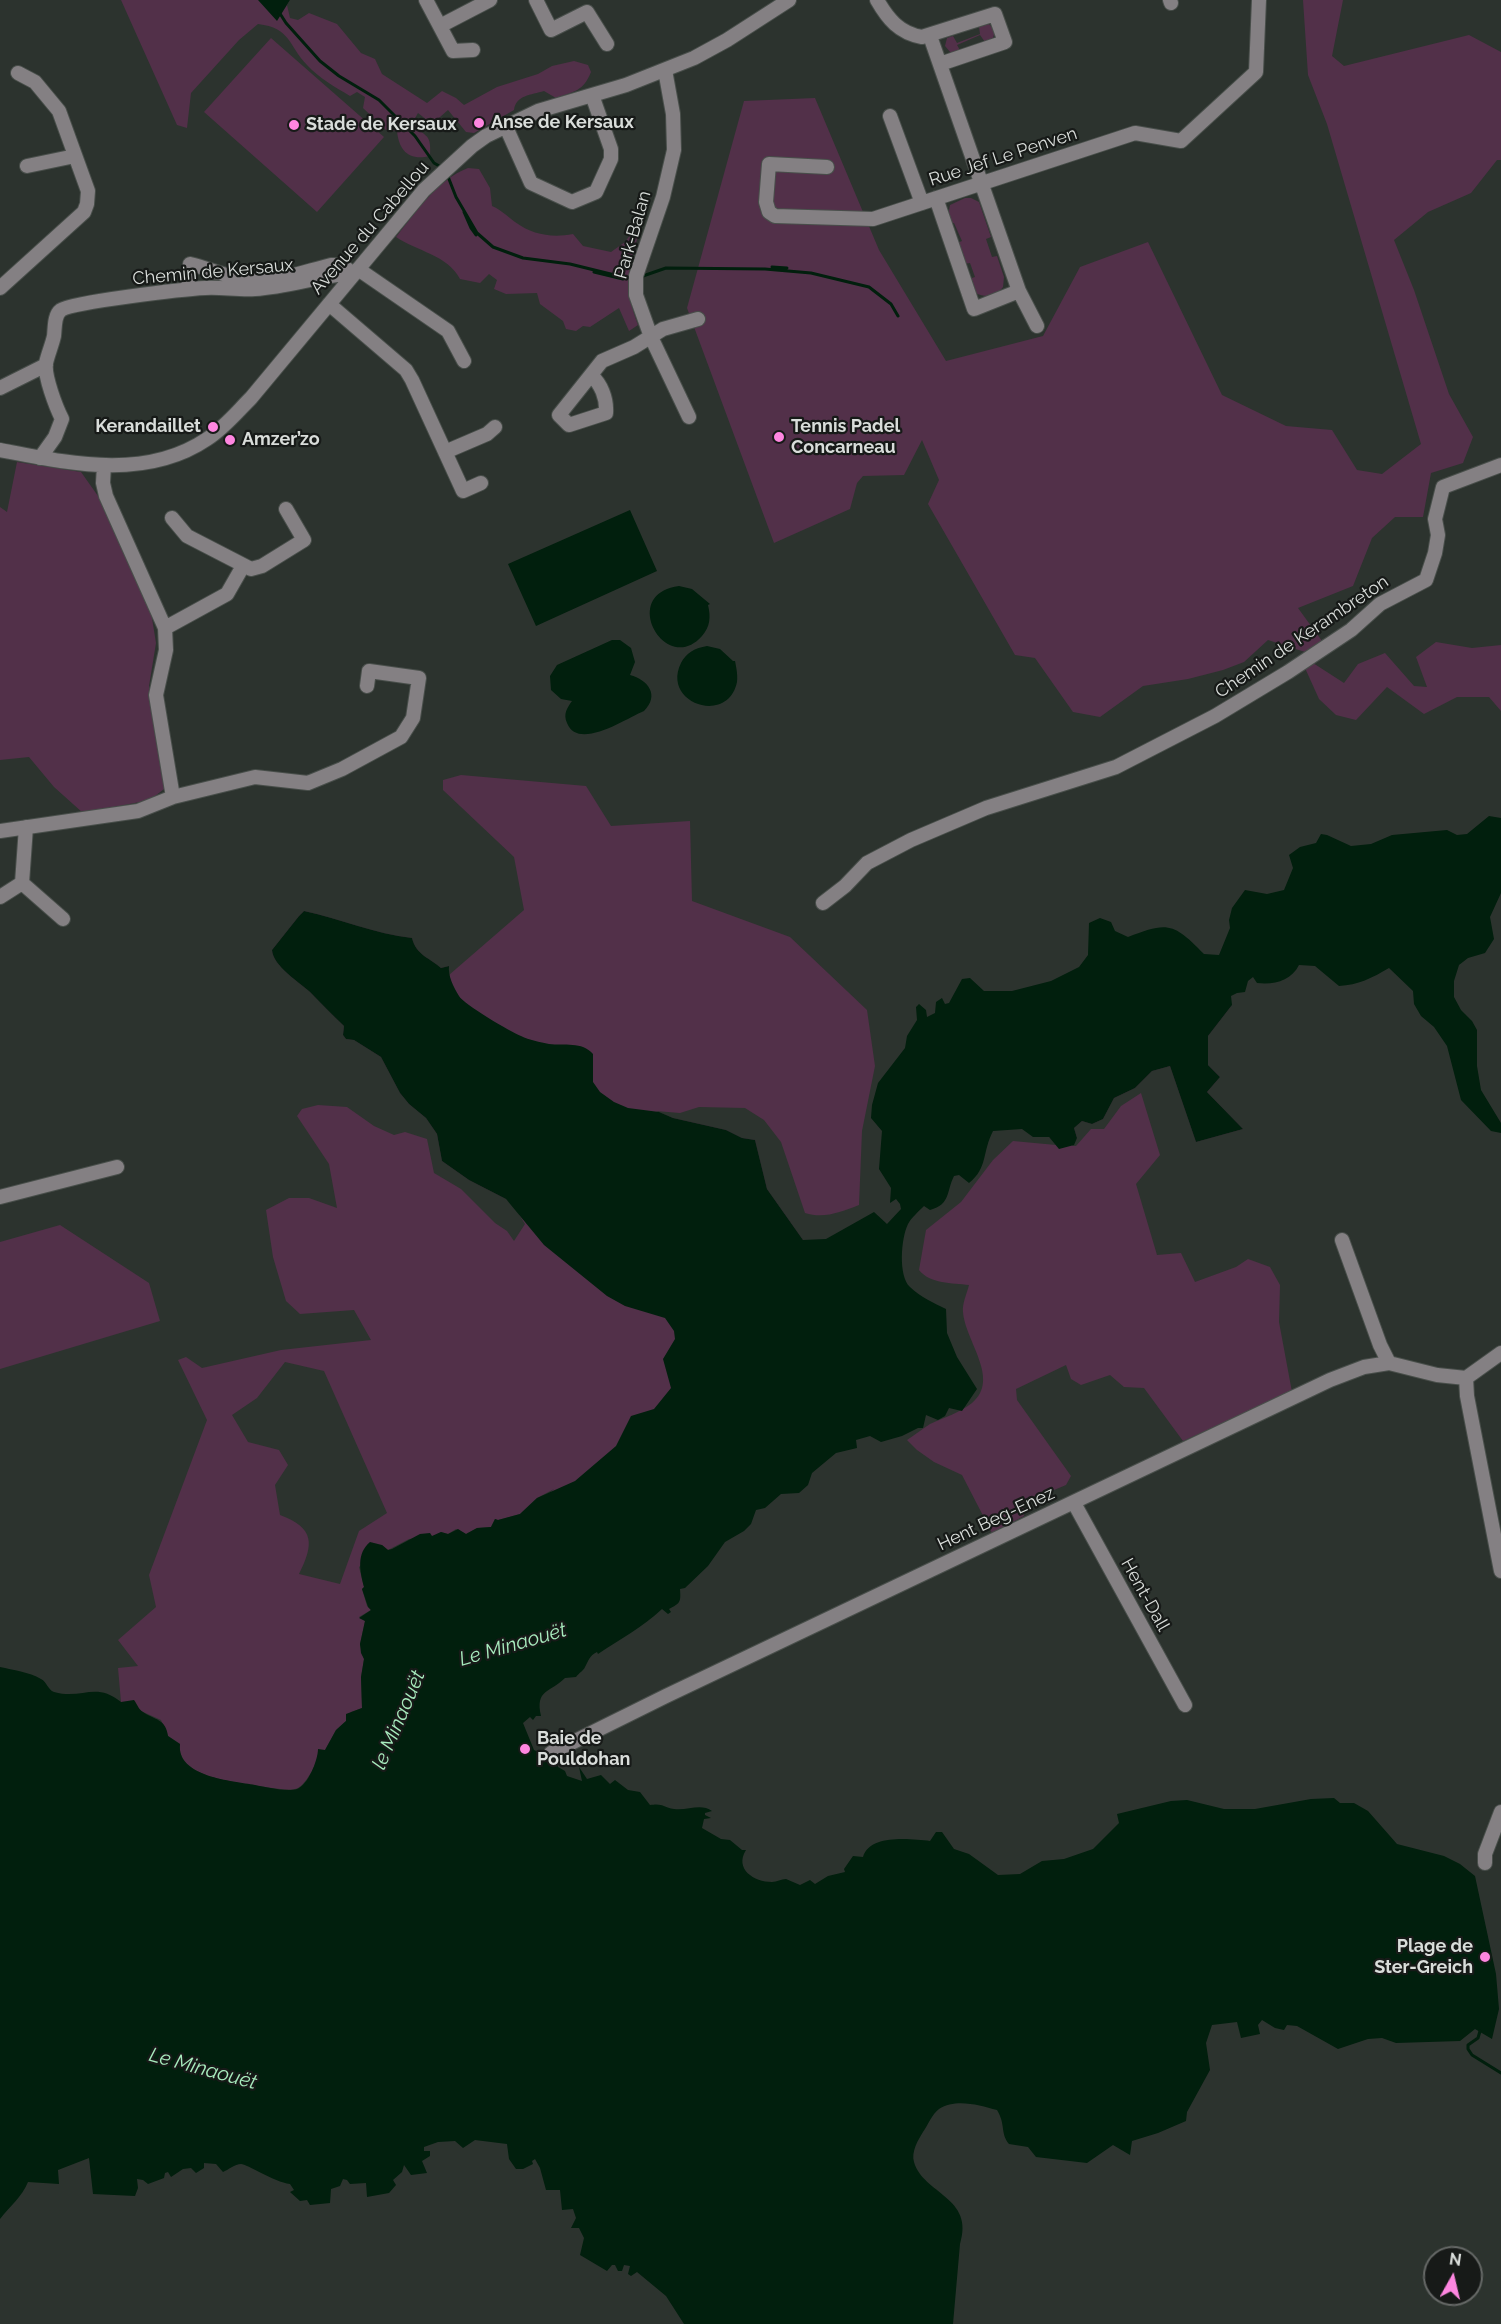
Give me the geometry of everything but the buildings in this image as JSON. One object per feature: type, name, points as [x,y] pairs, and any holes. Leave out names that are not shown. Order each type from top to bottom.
[{"type":"street","points":[[426,0],[453,51],[472,50]]},
{"type":"street","points":[[440,26],[490,0]]},
{"type":"street","points":[[536,0],[551,30],[587,12],[607,44]]},
{"type":"street","name":"Avenue du Cabellou","points":[[0,450],[40,458],[104,465],[140,464],[169,458],[207,439],[251,398],[440,174],[472,146],[486,136],[538,111],[665,70],[709,51],[789,0]]},
{"type":"street","points":[[877,0],[887,18],[913,36],[930,36],[995,14],[1005,42],[940,64]]},
{"type":"street","name":"Rue Jef Le Penven","points":[[827,167],[770,164],[766,202],[769,212],[775,216],[873,219],[1135,133],[1181,141],[1256,72],[1259,0]]},
{"type":"street","points":[[930,36],[1019,291],[1037,326]]},
{"type":"street","name":"Park-Balan","points":[[665,70],[673,114],[672,162],[635,286],[651,336],[689,417]]},
{"type":"street","points":[[5,284],[84,212],[88,191],[59,111],[35,82],[18,73]]},
{"type":"street","points":[[506,127],[531,183],[572,202],[596,192],[611,159],[611,149],[592,95]]},
{"type":"street","points":[[890,116],[922,203]]},
{"type":"street","points":[[27,166],[75,156]]},
{"type":"street","points":[[936,198],[974,309],[1019,291]]},
{"type":"street","points":[[187,289],[190,264],[234,277],[255,280],[277,279],[331,265],[344,267],[356,271],[448,331],[464,361]]},
{"type":"street","name":"Chemin de Kersaux","points":[[40,458],[55,437],[62,419],[54,404],[46,365],[57,314],[61,310],[187,289],[208,287],[256,289],[295,284],[356,271]]},
{"type":"street","points":[[329,304],[406,370],[463,490],[481,483]]},
{"type":"street","points":[[591,375],[602,361],[663,329],[699,319]]},
{"type":"street","points":[[0,388],[46,365]]},
{"type":"street","points":[[446,452],[487,434],[495,427]]},
{"type":"street","points":[[104,465],[103,483],[106,496],[165,628],[166,650],[156,696],[173,797]]},
{"type":"street","name":"Chemin de Kerambreton","points":[[823,903],[867,863],[911,840],[986,808],[1116,767],[1215,716],[1288,672],[1351,630],[1380,604],[1426,580],[1435,553],[1438,535],[1435,519],[1443,487],[1501,465]]},
{"type":"street","points":[[171,518],[187,536],[251,569],[262,566],[304,540],[286,508]]},
{"type":"street","points":[[165,628],[227,594],[243,566]]},
{"type":"street","points":[[0,831],[138,811],[173,797],[255,777],[309,783],[342,769],[401,737],[413,718],[419,678],[369,671],[367,686]]},
{"type":"street","points":[[22,883],[26,827]]},
{"type":"street","points":[[0,897],[22,883]]},
{"type":"street","points":[[22,883],[63,919]]},
{"type":"street","points":[[0,1197],[117,1167]]},
{"type":"street","points":[[1342,1240],[1380,1345],[1389,1363]]},
{"type":"street","points":[[1501,1353],[1466,1378],[1467,1396],[1501,1572]]},
{"type":"street","name":"Hent Beg-Enez","points":[[551,1753],[910,1579],[1330,1380],[1364,1367],[1389,1363],[1437,1375],[1466,1378]]},
{"type":"street","name":"Hent-Dall","points":[[1074,1503],[1185,1705]]},
{"type":"street","points":[[1485,1863],[1485,1854],[1500,1815]]},
{"type":"shaded area","points":[[121,0],[290,0],[287,5],[290,18],[298,20],[309,13],[337,24],[361,53],[375,59],[382,74],[427,103],[442,91],[464,105],[497,87],[538,74],[552,66],[574,61],[588,65],[591,72],[585,84],[577,90],[556,98],[544,91],[525,96],[518,101],[514,110],[474,133],[466,132],[448,110],[432,124],[418,113],[413,122],[430,142],[430,156],[416,157],[406,153],[403,149],[397,131],[386,130],[363,108],[365,97],[357,92],[350,96],[327,82],[307,65],[283,33],[269,26],[258,24],[239,40],[191,93],[187,128],[177,125]]},
{"type":"shaded area","points":[[1303,0],[1343,0],[1332,56],[1344,66],[1469,35],[1501,52],[1501,160],[1497,160],[1471,193],[1428,212],[1394,240],[1414,290],[1449,394],[1473,437],[1463,463],[1431,473],[1423,517],[1395,517],[1372,538],[1353,586],[1298,608],[1322,641],[1305,652],[1268,640],[1244,662],[1223,670],[1188,679],[1143,686],[1100,717],[1073,712],[1035,658],[1015,655],[928,504],[939,480],[922,440],[904,475],[863,476],[857,483],[850,509],[774,543],[687,308],[744,101],[815,98],[879,250],[946,361],[1043,336],[1080,267],[1148,242],[1222,395],[1286,426],[1332,430],[1357,470],[1382,474],[1421,444],[1327,124],[1308,75]]},
{"type":"shaded area","points":[[989,24],[995,31],[993,38],[985,42],[980,35],[957,45],[961,52],[951,53],[945,46],[947,38],[953,36],[957,43],[980,34],[979,27]]},
{"type":"shaded area","name":"Stade de Kersaux","points":[[271,38],[384,137],[317,212],[204,112]]},
{"type":"shaded area","points":[[468,168],[479,169],[490,188],[492,206],[536,233],[558,236],[573,234],[583,246],[611,252],[625,242],[633,231],[639,233],[629,279],[631,300],[638,325],[629,331],[619,308],[590,327],[583,326],[576,331],[566,329],[563,321],[540,304],[537,293],[506,294],[494,289],[497,280],[489,274],[480,283],[460,279],[448,264],[396,237],[437,188]]},
{"type":"shaded area","points":[[965,198],[979,202],[991,237],[986,239],[992,257],[997,256],[1004,277],[1003,287],[990,296],[975,293],[969,279],[975,277],[970,263],[964,264],[957,243],[962,241],[954,223],[950,224],[948,216],[950,205]]},
{"type":"shaded area","points":[[17,462],[81,472],[98,496],[151,612],[156,643],[149,686],[164,767],[164,789],[150,800],[83,813],[54,787],[29,757],[0,760],[0,507],[7,512]]},
{"type":"shaded area","points":[[1436,642],[1472,648],[1501,645],[1501,711],[1489,697],[1457,697],[1424,714],[1387,687],[1356,720],[1336,715],[1319,699],[1305,668],[1313,663],[1344,683],[1358,664],[1385,653],[1414,686],[1427,687],[1416,657]]},
{"type":"shaded area","points":[[461,775],[586,786],[611,826],[690,821],[692,901],[790,937],[867,1010],[875,1066],[862,1131],[859,1205],[826,1215],[805,1213],[781,1142],[764,1120],[745,1108],[699,1107],[680,1113],[656,1111],[673,1118],[726,1130],[742,1138],[755,1140],[767,1189],[803,1240],[753,1371],[490,1552],[554,1489],[537,1498],[520,1514],[495,1519],[491,1527],[477,1528],[466,1534],[456,1529],[448,1534],[441,1532],[432,1537],[409,1539],[388,1550],[382,1545],[359,1567],[364,1587],[362,1589],[367,1606],[371,1610],[359,1617],[365,1621],[360,1644],[364,1659],[361,1677],[362,1708],[351,1712],[346,1721],[336,1730],[325,1750],[318,1753],[314,1767],[298,1788],[278,1789],[222,1780],[197,1771],[187,1764],[181,1755],[180,1744],[168,1736],[161,1720],[121,1702],[118,1668],[138,1666],[118,1640],[156,1607],[149,1575],[207,1420],[178,1360],[186,1357],[202,1368],[281,1350],[371,1340],[354,1310],[300,1314],[286,1301],[273,1257],[266,1210],[289,1198],[309,1198],[337,1208],[329,1164],[297,1116],[302,1109],[318,1105],[347,1107],[374,1126],[394,1135],[405,1132],[427,1139],[434,1173],[461,1189],[495,1223],[507,1231],[514,1241],[525,1224],[506,1199],[469,1180],[442,1161],[437,1134],[426,1118],[400,1093],[381,1057],[354,1040],[346,1039],[343,1035],[344,1026],[310,992],[293,979],[273,956],[272,950],[304,911],[412,938],[424,956],[441,968],[449,966],[449,975],[524,910],[514,857],[443,790],[443,780]],"holes":[[[285,1362],[324,1371],[387,1513],[359,1531],[340,1584],[299,1574],[307,1554],[308,1538],[300,1525],[280,1515],[275,1485],[288,1465],[279,1450],[248,1442],[232,1415],[257,1398]]]},
{"type":"shaded area","points":[[1232,1005],[1208,1036],[1208,1065],[1220,1077],[1207,1092],[1243,1129],[1196,1142],[1170,1066],[1152,1071],[1135,1088],[1114,1098],[1103,1119],[1092,1124],[1082,1121],[1074,1128],[1077,1138],[1072,1146],[1076,1146],[1091,1129],[1104,1129],[1121,1106],[1141,1093],[1160,1155],[1136,1184],[1157,1255],[1181,1253],[1195,1282],[1236,1267],[1248,1259],[1270,1267],[1280,1285],[1279,1322],[1292,1392],[1183,1441],[1144,1388],[1124,1387],[1110,1375],[1081,1385],[1071,1379],[1066,1365],[1016,1389],[1017,1400],[1071,1476],[1066,1485],[1023,1503],[1024,1516],[992,1533],[962,1475],[934,1462],[907,1440],[930,1424],[972,1403],[980,1393],[983,1383],[979,1359],[963,1312],[969,1285],[935,1280],[919,1270],[926,1230],[961,1202],[993,1160],[1013,1141],[1056,1145],[1049,1137],[1033,1137]]},
{"type":"shaded area","points":[[60,1225],[149,1283],[160,1321],[0,1369],[0,1242]]},
{"type":"water","points":[[258,0],[290,0],[277,21]]},
{"type":"water","points":[[630,510],[657,571],[536,626],[508,564]]},
{"type":"water","points":[[679,586],[692,589],[710,604],[708,605],[710,618],[702,636],[688,646],[675,647],[663,640],[654,629],[650,616],[652,603],[661,592]]},
{"type":"water","points":[[612,640],[620,640],[631,648],[635,662],[630,675],[647,684],[651,694],[649,705],[644,711],[626,720],[591,734],[573,731],[565,717],[572,701],[561,699],[551,690],[550,676],[557,665]]},
{"type":"water","points":[[707,646],[720,649],[735,661],[737,676],[737,682],[731,695],[722,703],[710,706],[698,704],[688,698],[680,689],[677,677],[685,656]]},
{"type":"water","points":[[1489,816],[1501,818],[1501,893],[1490,917],[1494,939],[1485,953],[1468,958],[1459,965],[1454,981],[1454,997],[1477,1030],[1477,1066],[1481,1090],[1501,1123],[1501,1133],[1491,1131],[1461,1100],[1447,1046],[1434,1027],[1421,1016],[1414,1004],[1413,991],[1389,968],[1365,980],[1339,986],[1315,966],[1299,965],[1291,975],[1281,981],[1257,983],[1253,977],[1248,981],[1245,992],[1231,996],[1232,1005],[1208,1036],[1208,1065],[1220,1077],[1207,1092],[1243,1129],[1196,1142],[1170,1066],[1152,1071],[1135,1088],[1114,1098],[1103,1119],[1092,1124],[1082,1121],[1074,1128],[1077,1138],[1074,1145],[1059,1149],[1049,1137],[1033,1137],[1022,1129],[993,1131],[979,1172],[969,1183],[959,1175],[954,1176],[945,1201],[930,1210],[924,1206],[909,1222],[902,1247],[902,1266],[906,1282],[918,1294],[946,1309],[947,1333],[957,1357],[977,1389],[962,1411],[949,1408],[945,1416],[938,1420],[926,1415],[923,1428],[881,1442],[870,1436],[856,1440],[857,1448],[836,1453],[812,1473],[808,1485],[799,1493],[781,1494],[765,1508],[756,1510],[751,1524],[725,1542],[708,1566],[685,1588],[680,1589],[680,1600],[678,1604],[669,1609],[671,1612],[668,1614],[662,1609],[631,1633],[598,1654],[597,1652],[594,1654],[576,1677],[565,1678],[542,1696],[541,1716],[536,1716],[533,1720],[530,1717],[523,1723],[534,1750],[557,1761],[558,1767],[565,1771],[567,1776],[582,1781],[579,1767],[587,1779],[601,1775],[610,1784],[615,1780],[628,1790],[640,1792],[650,1805],[679,1809],[699,1807],[708,1809],[712,1811],[705,1815],[711,1818],[704,1819],[702,1828],[746,1850],[742,1863],[748,1873],[759,1880],[774,1882],[786,1879],[800,1885],[810,1880],[815,1884],[828,1876],[845,1872],[844,1869],[853,1856],[863,1857],[867,1850],[882,1841],[912,1839],[930,1841],[936,1832],[942,1832],[954,1849],[969,1854],[998,1875],[1020,1874],[1042,1861],[1064,1859],[1093,1849],[1119,1823],[1117,1814],[1171,1801],[1187,1800],[1224,1809],[1255,1809],[1311,1799],[1334,1798],[1340,1803],[1354,1803],[1368,1811],[1397,1844],[1444,1856],[1460,1864],[1475,1876],[1496,1974],[1499,2009],[1492,2039],[1475,2029],[1460,2041],[1396,2043],[1382,2038],[1368,2039],[1338,2049],[1297,2026],[1287,2025],[1284,2030],[1275,2028],[1262,2020],[1258,2025],[1260,2034],[1241,2038],[1237,2022],[1212,2025],[1206,2043],[1210,2070],[1187,2112],[1186,2121],[1132,2141],[1130,2155],[1113,2145],[1087,2163],[1036,2157],[1028,2147],[1009,2144],[997,2110],[960,2103],[939,2109],[919,2139],[913,2158],[919,2173],[954,2206],[963,2228],[953,2324],[684,2324],[666,2296],[637,2272],[631,2276],[628,2274],[630,2266],[624,2265],[622,2271],[618,2271],[615,2265],[612,2265],[607,2271],[580,2255],[584,2238],[579,2228],[571,2228],[576,2218],[573,2209],[562,2210],[560,2190],[546,2190],[535,2159],[532,2161],[533,2164],[523,2169],[516,2169],[509,2159],[507,2144],[475,2140],[463,2148],[455,2141],[438,2142],[424,2147],[424,2151],[430,2151],[430,2156],[422,2161],[427,2173],[411,2175],[404,2165],[402,2172],[393,2180],[396,2185],[389,2193],[367,2197],[366,2183],[350,2184],[343,2179],[340,2186],[331,2189],[330,2203],[310,2205],[307,2200],[300,2201],[290,2192],[294,2190],[290,2184],[241,2164],[223,2172],[216,2164],[204,2163],[204,2168],[196,2173],[191,2168],[183,2169],[171,2177],[168,2172],[165,2173],[164,2178],[148,2184],[137,2179],[138,2188],[135,2196],[93,2194],[89,2158],[58,2170],[59,2184],[28,2182],[19,2197],[0,2219],[0,1667],[43,1680],[54,1692],[73,1694],[96,1692],[112,1696],[121,1702],[134,1700],[142,1711],[162,1723],[168,1736],[180,1744],[181,1755],[187,1764],[208,1775],[233,1782],[276,1789],[297,1789],[305,1783],[312,1772],[318,1749],[325,1750],[336,1730],[346,1721],[346,1714],[362,1708],[361,1677],[364,1659],[360,1644],[365,1621],[359,1618],[371,1610],[362,1589],[364,1587],[360,1563],[363,1552],[370,1542],[382,1545],[388,1550],[420,1534],[430,1533],[432,1536],[441,1532],[448,1534],[458,1529],[466,1534],[477,1528],[491,1527],[495,1519],[520,1514],[537,1498],[575,1481],[616,1446],[631,1416],[654,1409],[671,1388],[663,1359],[675,1339],[674,1331],[665,1318],[625,1306],[607,1296],[544,1245],[506,1199],[469,1180],[442,1161],[437,1134],[426,1118],[400,1093],[381,1057],[354,1040],[346,1039],[343,1035],[344,1026],[277,962],[272,950],[304,911],[412,938],[424,956],[441,968],[449,966],[451,981],[462,1000],[488,1018],[527,1039],[549,1044],[584,1047],[589,1050],[593,1054],[593,1082],[600,1092],[614,1102],[628,1108],[659,1112],[673,1118],[726,1130],[742,1138],[755,1140],[767,1189],[803,1240],[826,1239],[874,1212],[887,1224],[901,1209],[896,1199],[890,1203],[891,1188],[879,1169],[882,1131],[871,1118],[872,1105],[878,1083],[905,1048],[907,1036],[917,1020],[916,1007],[919,1004],[926,1010],[927,1017],[935,1013],[936,1002],[942,998],[945,1004],[949,1003],[962,979],[970,978],[984,991],[1012,991],[1051,981],[1079,967],[1088,955],[1089,923],[1100,918],[1111,922],[1115,931],[1128,937],[1162,927],[1170,928],[1185,936],[1204,954],[1219,955],[1230,928],[1232,908],[1245,890],[1267,894],[1284,890],[1293,868],[1289,855],[1300,847],[1316,843],[1321,834],[1351,846],[1371,844],[1392,835],[1447,830],[1457,835],[1467,834]]},
{"type":"waterway","points":[[279,12],[320,61],[339,76],[379,100],[415,136],[434,163],[441,167]]},
{"type":"waterway","points":[[447,174],[456,197],[477,233],[493,247],[523,258],[570,264],[631,279]]},
{"type":"waterway","points":[[464,212],[476,235]]},
{"type":"waterway","points":[[772,267],[787,268]]},
{"type":"waterway","points":[[640,277],[666,268],[765,269],[811,273],[869,287],[891,304],[898,316]]},
{"type":"waterway","points":[[594,272],[623,279]]},
{"type":"waterway","points":[[1480,2031],[1478,2038],[1468,2045],[1468,2049],[1472,2055],[1501,2073]]},
{"type":"place","name":"Anse de Kersaux","points":[[479,123]]},
{"type":"place","name":"Stade de Kersaux","points":[[294,125]]},
{"type":"place","name":"Kerandaillet","points":[[213,427]]},
{"type":"place","name":"Tennis Padel Concarneau","points":[[779,437]]},
{"type":"place","name":"Amzer’zo","points":[[230,440]]},
{"type":"place","name":"Baie de Pouldohan","points":[[525,1749]]},
{"type":"place","name":"Plage de Ster-Greich","points":[[1485,1957]]},
{"type":"water label","name":"Le Minaouët","points":[[513,1645]]},
{"type":"water label","name":"le Minaouët","points":[[399,1720]]},
{"type":"water label","name":"Le Minaouët","points":[[203,2069]]}]
